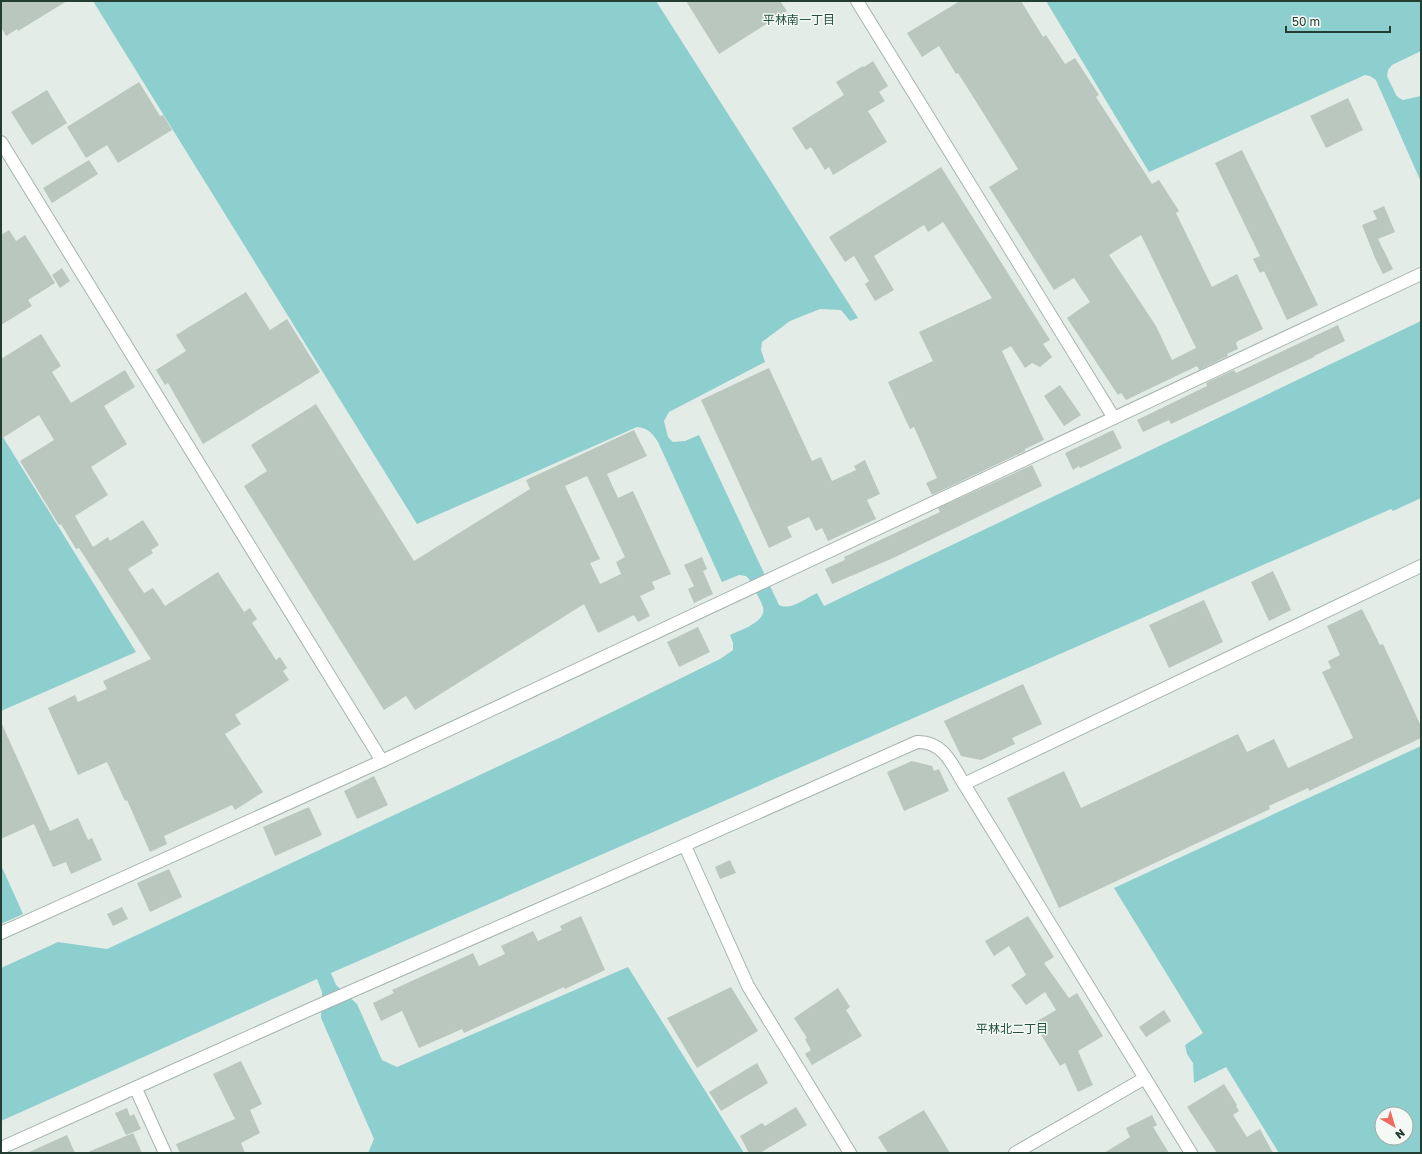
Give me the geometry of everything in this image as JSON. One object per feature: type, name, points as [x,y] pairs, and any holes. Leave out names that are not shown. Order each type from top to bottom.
[{"type":"street","points":[[857,1],[1114,418]]},
{"type":"street","points":[[1,142],[382,761]]},
{"type":"street","points":[[1,933],[382,761],[1421,274]]},
{"type":"street","points":[[964,784],[1421,566]]},
{"type":"street","points":[[1,1148],[136,1089],[312,1009],[686,846],[917,742],[925,742],[933,744],[940,749],[964,784],[1191,1153]]},
{"type":"street","points":[[686,846],[748,986],[850,1153]]},
{"type":"street","points":[[1015,1153],[1145,1078]]},
{"type":"street","points":[[136,1089],[165,1153]]},
{"type":"water","points":[[93,1],[656,1],[858,318],[850,321],[841,310],[820,309],[790,321],[762,342],[761,350],[765,362],[669,412],[664,421],[668,437],[673,442],[685,441],[699,435],[779,605],[793,605],[817,593],[824,606],[1421,321],[1421,498],[1393,511],[1391,509],[331,973],[336,985],[357,1004],[382,1060],[397,1067],[628,967],[744,1153],[368,1153],[374,1139],[321,1018],[322,992],[317,979],[1,1121],[1,968],[58,942],[107,949],[559,738],[720,659],[733,650],[733,643],[730,635],[752,625],[761,617],[763,612],[763,607],[760,600],[746,576],[739,575],[722,582],[658,442],[654,436],[644,428],[637,427],[417,524]]},
{"type":"water","points":[[1046,1],[1421,1],[1421,51],[1392,65],[1388,70],[1387,76],[1399,98],[1403,100],[1421,96],[1421,182],[1376,80],[1365,75],[1149,172]]},
{"type":"water","points":[[1,434],[136,652],[1,711]]},
{"type":"water","points":[[1421,746],[1421,1153],[1279,1153],[1226,1067],[1194,1083],[1193,1063],[1187,1054],[1185,1045],[1203,1033],[1114,888]]},
{"type":"water","points":[[1,865],[23,914],[1,924]]},
{"type":"building","points":[[1,1],[67,1],[18,31],[17,29],[6,36],[1,27]]},
{"type":"building","points":[[686,1],[780,1],[787,11],[719,54]]},
{"type":"building","points":[[960,1],[1021,1],[1043,37],[1046,35],[1065,64],[1075,58],[1099,95],[1096,97],[1152,184],[1159,180],[1179,211],[1176,213],[1212,287],[1237,274],[1263,329],[1238,341],[1236,343],[1238,349],[1227,354],[1228,356],[1199,370],[1197,366],[1126,400],[1121,393],[1118,395],[1067,318],[1090,302],[1074,278],[1054,290],[989,187],[1018,169],[958,73],[956,74],[939,46],[922,57],[907,33]],"holes":[[[1141,235],[1196,348],[1172,360],[1156,326],[1109,255]]]},
{"type":"building","points":[[873,61],[888,86],[879,92],[885,101],[868,111],[887,142],[833,175],[829,167],[825,170],[811,147],[806,150],[792,128],[844,95],[836,82]]},
{"type":"building","points":[[139,82],[160,116],[163,115],[172,130],[118,163],[107,145],[86,158],[67,127]]},
{"type":"building","points":[[47,90],[67,123],[32,145],[11,112]]},
{"type":"building","points":[[1348,98],[1363,130],[1326,148],[1310,116]]},
{"type":"building","points":[[1242,150],[1318,305],[1287,320],[1264,271],[1260,273],[1253,259],[1260,256],[1215,163]]},
{"type":"building","points":[[89,160],[98,174],[52,203],[43,188]]},
{"type":"building","points":[[941,167],[1050,340],[1043,344],[1052,357],[1040,367],[1032,363],[1025,368],[1011,346],[1002,351],[1044,440],[1025,449],[1025,451],[932,495],[926,483],[937,478],[914,427],[910,429],[888,382],[933,361],[919,332],[992,298],[943,222],[928,232],[924,225],[874,256],[894,290],[875,301],[865,284],[869,281],[854,256],[845,262],[829,237]]},
{"type":"building","points":[[1384,206],[1395,232],[1378,239],[1393,269],[1383,274],[1362,225],[1377,219],[1373,211]]},
{"type":"building","points":[[9,230],[16,241],[25,235],[55,283],[28,300],[32,306],[1,325],[1,235]]},
{"type":"building","points":[[62,268],[70,281],[60,288],[52,275]]},
{"type":"building","points":[[246,292],[270,330],[287,319],[320,372],[203,444],[168,383],[165,385],[156,370],[186,351],[176,335]]},
{"type":"building","points":[[1338,325],[1345,341],[1171,424],[1169,420],[1143,432],[1137,420],[1207,386],[1206,383],[1234,370],[1236,373]]},
{"type":"building","points":[[41,334],[61,366],[52,372],[71,403],[125,370],[135,387],[104,406],[127,444],[91,467],[108,495],[75,516],[93,547],[108,537],[110,541],[143,520],[159,545],[151,550],[153,553],[128,569],[144,593],[153,588],[165,606],[218,572],[244,612],[250,608],[257,619],[252,623],[276,660],[280,657],[287,668],[283,671],[289,680],[235,715],[241,724],[225,734],[263,792],[235,810],[232,805],[164,836],[167,844],[150,852],[127,800],[125,801],[107,762],[78,775],[48,708],[75,695],[78,702],[107,689],[103,681],[151,659],[79,548],[76,549],[61,524],[59,525],[20,461],[54,440],[39,415],[1,439],[1,359]]},
{"type":"building","points":[[769,368],[812,461],[821,457],[832,481],[856,470],[854,466],[865,460],[880,494],[867,500],[876,519],[828,541],[822,528],[816,531],[809,517],[787,527],[792,537],[769,548],[701,400]]},
{"type":"building","points":[[1060,385],[1081,415],[1064,426],[1044,396]]},
{"type":"building","points":[[316,404],[414,561],[530,489],[526,480],[634,430],[647,456],[607,474],[618,498],[633,491],[671,574],[652,582],[655,589],[640,596],[650,616],[638,622],[634,615],[598,633],[584,604],[415,710],[406,696],[384,710],[244,486],[267,471],[251,445]],"holes":[[[587,476],[625,557],[616,562],[621,574],[600,584],[590,563],[600,559],[565,486]]]},
{"type":"building","points":[[1113,430],[1122,448],[1073,470],[1065,453]]},
{"type":"building","points":[[1032,465],[1042,486],[891,559],[832,584],[825,569],[845,560],[844,557],[940,512],[938,508]]},
{"type":"building","points":[[702,557],[707,569],[703,571],[713,594],[694,603],[688,589],[694,586],[684,565]]},
{"type":"building","points":[[1273,571],[1291,610],[1269,621],[1251,582]]},
{"type":"building","points":[[1204,600],[1223,642],[1169,668],[1149,625]]},
{"type":"building","points":[[1362,609],[1380,645],[1383,644],[1421,726],[1421,738],[1309,791],[1308,788],[1269,806],[1270,809],[1059,908],[1007,798],[1064,771],[1081,808],[1238,734],[1247,752],[1274,739],[1288,768],[1353,738],[1322,672],[1331,668],[1328,661],[1340,655],[1327,626]]},
{"type":"building","points":[[698,627],[710,652],[679,667],[667,642]]},
{"type":"building","points":[[1023,684],[1042,724],[1012,738],[1015,744],[981,760],[961,756],[944,721]]},
{"type":"building","points":[[1,722],[50,831],[78,818],[88,840],[92,838],[102,860],[71,874],[66,862],[53,867],[34,824],[1,839]]},
{"type":"building","points":[[912,761],[932,766],[934,771],[939,769],[949,791],[904,811],[887,772]]},
{"type":"building","points":[[374,776],[388,805],[357,819],[344,791]]},
{"type":"building","points":[[309,807],[322,835],[275,856],[263,827]]},
{"type":"building","points":[[730,860],[736,873],[720,879],[715,867]]},
{"type":"building","points":[[169,869],[182,897],[150,912],[137,883]]},
{"type":"building","points":[[122,907],[128,919],[113,926],[107,914]]},
{"type":"building","points":[[581,916],[605,970],[565,989],[564,987],[464,1033],[462,1029],[419,1048],[402,1011],[381,1021],[373,1003],[394,993],[392,990],[473,953],[479,966],[505,954],[501,946],[533,931],[538,941],[562,930],[560,926]]},
{"type":"building","points":[[1028,916],[1054,957],[1044,963],[1069,998],[1077,993],[1103,1036],[1078,1051],[1093,1085],[1078,1092],[1065,1063],[1060,1066],[1034,1023],[1056,1010],[1045,992],[1026,1005],[1011,985],[1026,975],[1009,946],[994,956],[985,941]]},
{"type":"building","points":[[731,987],[758,1031],[697,1068],[667,1018]]},
{"type":"building","points":[[838,988],[850,1007],[846,1010],[862,1036],[812,1065],[805,1054],[811,1050],[805,1039],[807,1038],[794,1018]]},
{"type":"building","points":[[1164,1010],[1171,1021],[1146,1037],[1139,1027]]},
{"type":"building","points":[[241,1061],[262,1104],[250,1110],[260,1133],[241,1143],[245,1153],[180,1153],[176,1144],[235,1119],[213,1074]]},
{"type":"building","points":[[757,1063],[768,1083],[721,1111],[709,1092]]},
{"type":"building","points":[[1224,1084],[1239,1111],[1233,1115],[1247,1137],[1260,1129],[1273,1153],[1217,1153],[1187,1107]]},
{"type":"building","points":[[796,1107],[807,1125],[760,1153],[749,1153],[740,1136],[762,1123],[765,1126]]},
{"type":"building","points":[[127,1108],[130,1116],[134,1114],[141,1129],[126,1135],[115,1113]]},
{"type":"building","points":[[924,1110],[950,1153],[888,1153],[878,1137]]},
{"type":"building","points":[[1152,1115],[1157,1125],[1153,1127],[1169,1153],[1104,1153],[1130,1137],[1126,1128]]},
{"type":"building","points":[[133,1133],[142,1153],[86,1153]]},
{"type":"building","points":[[67,1135],[75,1153],[27,1153]]},
{"type":"district","name":"平林南一丁目","points":[[799,20]]},
{"type":"district","name":"平林北二丁目","points":[[1012,1029]]}]
